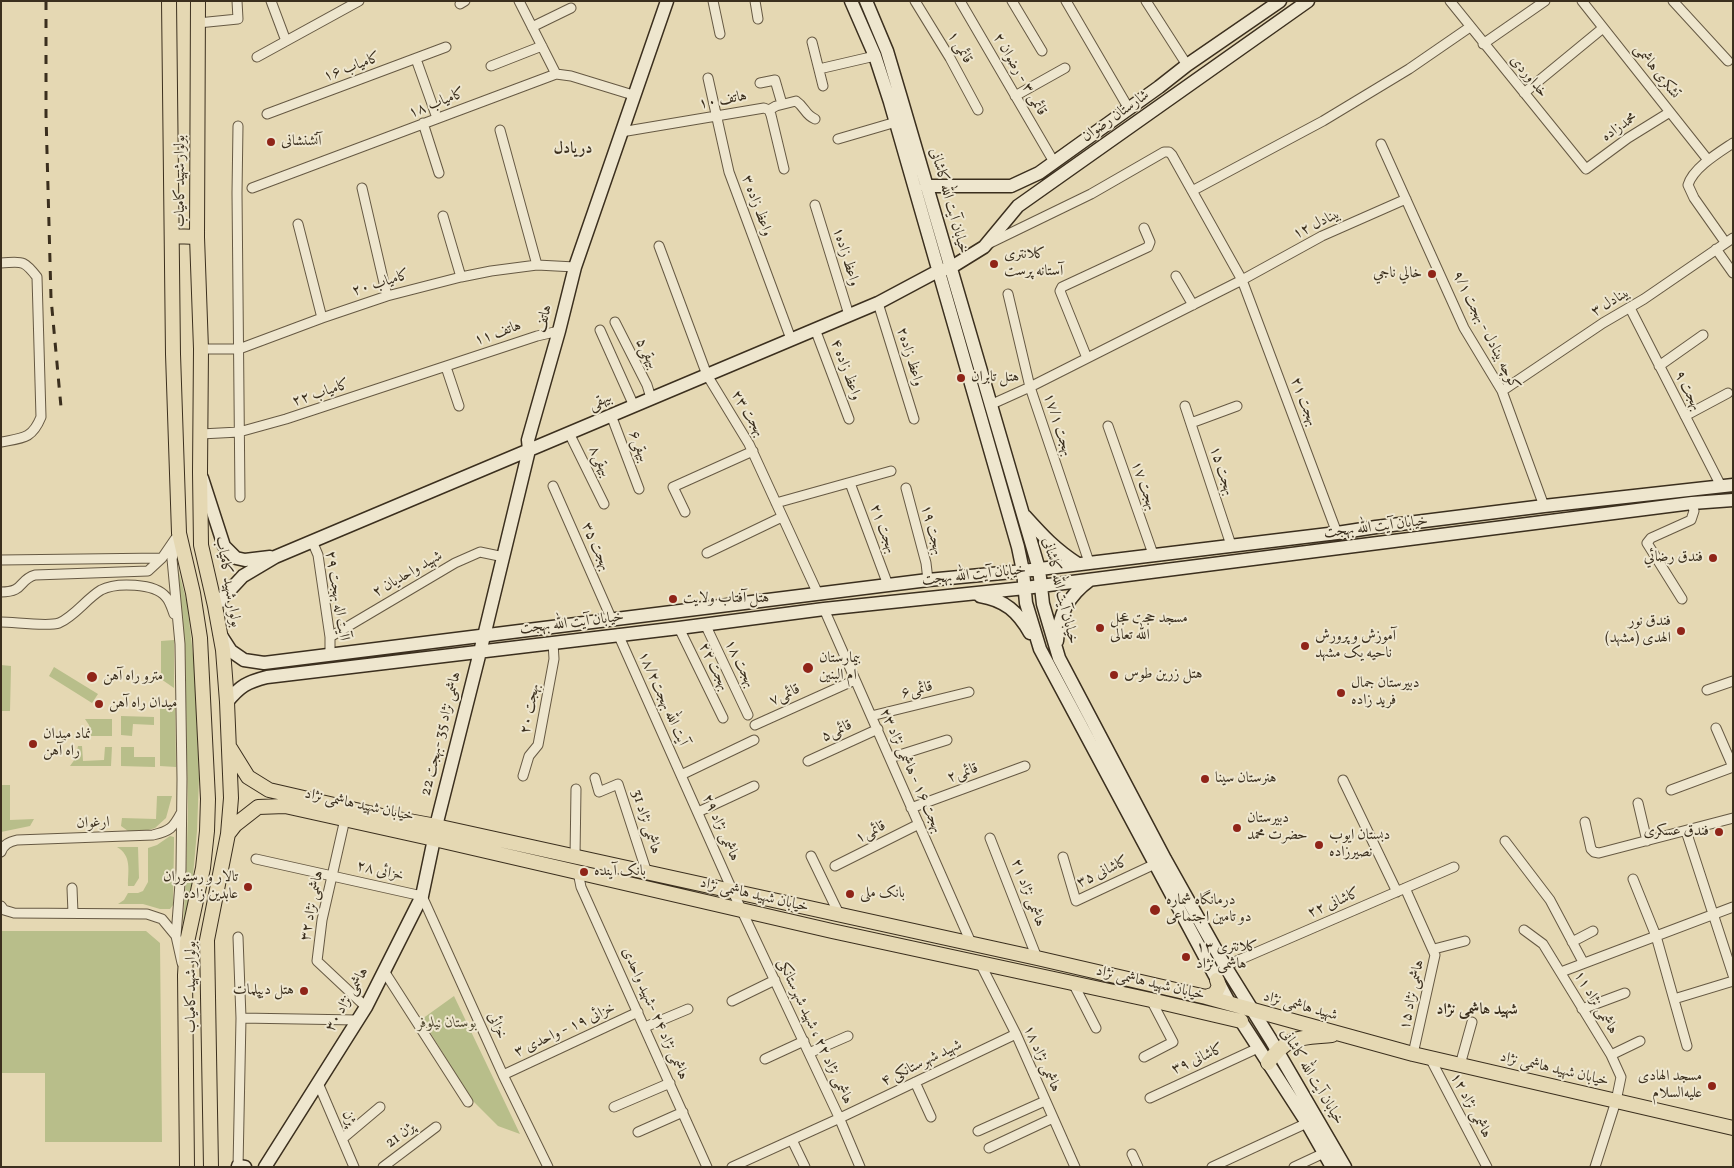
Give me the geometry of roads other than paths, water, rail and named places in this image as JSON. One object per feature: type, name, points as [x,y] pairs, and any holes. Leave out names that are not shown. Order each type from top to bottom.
[{"type":"main road","name":"بولوار شهید کامیاب","points":[[169,1],[173,344],[179,533],[193,593],[200,638],[208,799],[203,868],[187,942],[185,975],[187,1167]]},
{"type":"main road","name":"بولوار شهید کامیاب","points":[[198,1],[197,237],[201,349],[200,472],[202,545],[220,634],[227,702],[231,798],[228,834],[207,940],[211,1167]]},
{"type":"main road","name":"هاتف","points":[[480,651],[529,450],[528,440],[575,267],[667,1]]},
{"type":"main road","name":"خیابان آیت الله کاشانی","points":[[852,1],[875,56],[990,406],[1039,569],[1044,604],[1059,658],[1160,852],[1225,966],[1271,1040],[1312,1121],[1324,1153],[1332,1167]]},
{"type":"main road","name":"خیابان آیت الله کاشانی","points":[[866,1],[886,51],[926,186],[944,269],[1018,547],[1023,571],[1026,603],[1040,649],[1230,1004]]},
{"type":"main road","name":"شارستان رضوان","points":[[944,269],[984,247],[1018,206],[1308,1]]},
{"type":"main road","name":"شارستان رضوان","points":[[926,186],[1011,186],[1039,173],[1272,3]]},
{"type":"main road","points":[[172,236],[197,237]]},
{"type":"main road","name":"بیهقی","points":[[275,557],[878,303],[944,269]]},
{"type":"main road","points":[[200,472],[224,546],[236,558],[245,560],[275,557]]},
{"type":"main road","name":"خیابان آیت الله بهجت","points":[[220,634],[231,651],[244,660],[264,663],[928,580],[1023,571],[1544,506],[1727,486]]},
{"type":"main road","name":"خیابان آیت الله بهجت","points":[[227,702],[250,681],[267,677],[679,628],[824,608],[1091,580],[1692,503],[1731,502]]},
{"type":"main road","points":[[1022,512],[1057,550],[1083,563]]},
{"type":"main road","points":[[215,606],[243,576],[275,557]]},
{"type":"main road","points":[[1059,658],[1057,643],[1058,624],[1068,602],[1081,587],[1091,580]]},
{"type":"main road","points":[[958,594],[992,598],[1006,604],[1018,614],[1040,649]]},
{"type":"main road","name":"هاشمی نژاد 35 -بهجت 22","points":[[435,832],[480,651]]},
{"type":"main road","points":[[230,748],[248,778],[269,790],[382,816],[435,832]]},
{"type":"main road","points":[[269,790],[264,798],[269,806]]},
{"type":"main road","name":"خیابان شهید هاشمی نژاد","points":[[228,834],[235,825],[258,807],[285,806],[345,819],[435,832],[575,857],[1037,958],[1206,997],[1252,1010]]},
{"type":"main road","name":"خیابان شهید هاشمی نژاد","points":[[435,832],[578,872],[1241,1021]]},
{"type":"main road","name":"هاشمی نژاد ۳۰","points":[[265,1167],[366,1007],[384,972],[422,896],[435,832]]},
{"type":"main road","points":[[1206,997],[1218,990],[1217,980]]},
{"type":"main road","points":[[1230,1004],[1241,1021],[1252,1010]]},
{"type":"main road","name":"شهید هاشمی نژاد","points":[[1252,1010],[1340,1034]]},
{"type":"main road","name":"خیابان آیت الله کاشانی","points":[[1241,1021],[1268,1063],[1345,1167]]},
{"type":"main road","points":[[1268,1063],[1275,1052],[1286,1042],[1340,1034]]},
{"type":"main road","name":"خیابان شهید هاشمی نژاد","points":[[1340,1034],[1413,1054],[1733,1128]]},
{"type":"main road","points":[[1258,1048],[1271,1040]]},
{"type":"main road","points":[[238,1167],[245,1167]]},
{"type":"street","points":[[198,23],[238,19],[237,1]]},
{"type":"street","points":[[271,1],[286,41]]},
{"type":"street","points":[[519,1],[556,74],[571,76],[634,96]]},
{"type":"street","points":[[713,1],[720,34]]},
{"type":"street","points":[[755,1],[758,19]]},
{"type":"street","name":"قائمی ۱","points":[[915,1],[950,58],[978,110]]},
{"type":"street","name":"قائمی ۳ - رضوان ۲","points":[[960,1],[1054,162]]},
{"type":"street","points":[[1012,1],[1042,51]]},
{"type":"street","points":[[1066,1],[1129,109]]},
{"type":"street","points":[[1146,1],[1187,65]]},
{"type":"street","name":"خداوردی","points":[[1450,1],[1586,169]]},
{"type":"street","points":[[1483,44],[1545,1]]},
{"type":"street","name":"تشکری هاشمی","points":[[1582,1],[1708,160]]},
{"type":"street","points":[[1673,1],[1728,61]]},
{"type":"street","points":[[256,57],[353,3]]},
{"type":"street","points":[[532,27],[571,8]]},
{"type":"street","points":[[1192,190],[1323,121],[1410,68],[1470,27]]},
{"type":"street","points":[[1524,93],[1603,28]]},
{"type":"street","points":[[812,42],[823,86]]},
{"type":"street","points":[[492,66],[542,46]]},
{"type":"street","name":"کامیاب ۱۶","points":[[268,114],[446,47]]},
{"type":"street","points":[[819,69],[875,56]]},
{"type":"street","points":[[416,59],[436,118]]},
{"type":"street","points":[[1015,96],[1065,68]]},
{"type":"street","name":"کامیاب ۱۸","points":[[252,188],[556,74]]},
{"type":"street","name":"واعظ زاده ۳","points":[[708,78],[729,172],[792,339]]},
{"type":"street","points":[[760,83],[775,80],[782,104]]},
{"type":"street","points":[[769,110],[782,104],[796,101],[801,104],[808,116],[815,119]]},
{"type":"street","name":"هاتف ۱۰","points":[[621,132],[764,108],[769,110],[784,169]]},
{"type":"street","name":"محمدزاده","points":[[1586,169],[1628,138],[1670,112]]},
{"type":"street","points":[[838,138],[896,122]]},
{"type":"street","points":[[424,123],[438,173]]},
{"type":"street","points":[[238,126],[238,432],[240,496]]},
{"type":"street","points":[[500,130],[537,265]]},
{"type":"street","points":[[1729,240],[1694,198],[1688,185],[1691,178],[1708,160],[1733,143]]},
{"type":"street","name":"کوچه بینادل - بهجت ۹/۱","points":[[1382,144],[1464,328],[1502,390],[1544,506]]},
{"type":"street","name":"بهجت ۲۱","points":[[984,247],[1091,194],[1164,152],[1169,152],[1242,280],[1337,533]]},
{"type":"street","points":[[362,188],[387,296]]},
{"type":"street","name":"بینادل ۱۲","points":[[990,406],[1242,280],[1322,236],[1406,199]]},
{"type":"street","name":"واعظ زاده۱","points":[[815,206],[849,315]]},
{"type":"street","points":[[443,216],[462,277]]},
{"type":"street","points":[[298,224],[322,318]]},
{"type":"street","points":[[1087,358],[1060,291],[1062,287],[1148,247],[1150,242],[1144,228]]},
{"type":"street","name":"بینادل ۳","points":[[1502,390],[1603,323],[1630,308],[1729,240]]},
{"type":"street","name":"بهجت ۲۳","points":[[659,246],[707,375],[753,451],[818,594]]},
{"type":"street","points":[[1716,250],[1733,273]]},
{"type":"street","points":[[1,263],[22,262],[29,266],[37,277],[41,417],[36,428],[28,436],[1,442]]},
{"type":"street","name":"کامیاب ۲۰","points":[[201,349],[239,349],[387,296],[462,277],[490,271],[537,265],[575,267]]},
{"type":"street","points":[[1176,276],[1193,305]]},
{"type":"street","name":"بهجت ۱۷/۱","points":[[1008,294],[1030,387],[1083,563]]},
{"type":"street","name":"واعظ زاده۲","points":[[878,303],[914,419]]},
{"type":"street","name":"بهجت ۹","points":[[1630,308],[1684,416],[1727,486]]},
{"type":"street","name":"بیهقی۵","points":[[615,322],[647,386],[651,398]]},
{"type":"street","name":"واعظ زاده ۴","points":[[815,329],[849,420]]},
{"type":"street","points":[[600,330],[634,406]]},
{"type":"street","name":"هاتف ۱۱","points":[[446,367],[537,336],[559,331]]},
{"type":"street","points":[[1659,366],[1703,335]]},
{"type":"street","points":[[446,367],[459,406]]},
{"type":"street","name":"کامیاب ۲۲","points":[[200,434],[238,432],[286,420],[446,367]]},
{"type":"street","points":[[1684,416],[1728,393]]},
{"type":"street","name":"بهجت ۱۵","points":[[1185,406],[1231,545]]},
{"type":"street","points":[[1191,423],[1237,406]]},
{"type":"street","name":"بیهقی۶","points":[[611,415],[640,488]]},
{"type":"street","name":"بهجت ۱۷","points":[[1108,426],[1153,554]]},
{"type":"street","name":"بیهقی۸","points":[[569,433],[604,504]]},
{"type":"street","points":[[686,512],[674,487],[753,451]]},
{"type":"street","points":[[776,503],[890,471]]},
{"type":"street","name":"بهجت ۲۱","points":[[850,483],[888,585]]},
{"type":"street","name":"بهجت ۳۵","points":[[553,486],[612,620]]},
{"type":"street","name":"بهجت ۱۹","points":[[906,488],[926,563],[928,580]]},
{"type":"street","points":[[1682,599],[1647,544],[1651,538],[1691,520],[1694,512],[1692,503]]},
{"type":"street","points":[[707,552],[782,517]]},
{"type":"street","points":[[1,592],[16,591],[35,574],[148,571],[162,558],[179,533]]},
{"type":"street","points":[[179,533],[172,559],[178,622],[181,697],[181,870],[176,936],[185,975]]},
{"type":"street","name":"اآیت اله بهجت ۲۹","points":[[312,541],[318,555],[330,637],[330,655]]},
{"type":"street","name":"شهید واحدیان ۲","points":[[330,637],[455,563],[480,552],[504,557]]},
{"type":"street","points":[[1,560],[162,558]]},
{"type":"street","points":[[1,622],[58,624],[101,590],[111,586],[149,586],[167,597],[178,622]]},
{"type":"street","name":"بهجت ۱۶ - هاشمی نژاد ۲۳","points":[[824,608],[972,945]]},
{"type":"street","name":"بهجت ۱۸","points":[[705,624],[748,715]]},
{"type":"street","name":"بهجت ۲۲","points":[[679,628],[723,718]]},
{"type":"street","name":"آیت الله بهجت۱۸/۲","points":[[618,634],[681,775]]},
{"type":"street","name":"بهجت ۲۰","points":[[523,776],[529,756],[538,745],[554,659],[554,642]]},
{"type":"street","name":"قائمی۷","points":[[755,726],[855,680]]},
{"type":"street","points":[[1707,690],[1733,681]]},
{"type":"street","name":"قائمی۶","points":[[872,716],[969,692]]},
{"type":"street","points":[[1671,790],[1733,767],[1716,728]]},
{"type":"street","name":"قائمی۵","points":[[808,761],[878,729]]},
{"type":"street","points":[[681,775],[754,740]]},
{"type":"street","points":[[890,758],[948,740]]},
{"type":"street","name":"قائمی۲","points":[[911,808],[1025,766]]},
{"type":"street","name":"هاشمی نژاد ۲۹","points":[[681,775],[742,909]]},
{"type":"street","name":"هاشمی نژاد 31","points":[[595,778],[599,792],[618,784],[647,873]]},
{"type":"street","name":"هاشمی نژاد ۱۵","points":[[1343,780],[1434,949],[1435,961],[1413,1054]]},
{"type":"street","points":[[698,812],[754,786]]},
{"type":"street","points":[[575,857],[576,789]]},
{"type":"street","points":[[1638,803],[1647,841]]},
{"type":"street","name":"ارغوان","points":[[1,852],[3,847],[9,842],[17,840],[153,835],[171,829],[181,813]]},
{"type":"street","points":[[1586,822],[1591,849],[1599,853],[1733,818]]},
{"type":"street","name":"هاشمی نژاد ۳۲","points":[[345,819],[322,920],[317,961],[366,1007]]},
{"type":"street","name":"قائمی۱","points":[[835,866],[918,824]]},
{"type":"street","points":[[1686,831],[1733,975]]},
{"type":"street","name":"هاشمی نژاد ۲۱","points":[[990,838],[1037,958]]},
{"type":"street","points":[[1505,841],[1550,900],[1583,962]]},
{"type":"street","points":[[811,856],[840,916]]},
{"type":"street","name":"کاشانی ۳۵","points":[[1063,857],[1076,900],[1155,864]]},
{"type":"street","name":"خزائی ۲۸","points":[[256,859],[422,896]]},
{"type":"street","name":"کاشانی ۲۲","points":[[1225,966],[1454,866]]},
{"type":"street","name":"هاشمی نژاد ۲۴ -شهید واحدی","points":[[578,872],[581,887],[707,1167]]},
{"type":"street","points":[[1633,879],[1656,936],[1687,1046]]},
{"type":"street","points":[[72,888],[73,913]]},
{"type":"street","name":"خزائی","points":[[422,896],[503,1075],[548,1167]]},
{"type":"street","points":[[1,906],[4,910],[14,913],[147,914],[162,918],[176,936]]},
{"type":"street","points":[[1560,972],[1733,906]]},
{"type":"street","name":"هاشمی نژاد ۲۲ ، شهید شهرستانکی","points":[[742,909],[840,1118],[860,1167]]},
{"type":"street","name":"هاشمی نژاد ۱۱","points":[[1524,930],[1543,944],[1611,1055],[1621,1077],[1616,1101],[1595,1167]]},
{"type":"street","points":[[1572,942],[1593,931]]},
{"type":"street","points":[[238,937],[241,1018],[238,1167]]},
{"type":"street","points":[[1434,949],[1465,941]]},
{"type":"street","name":"هاشمی نژاد ۱۸","points":[[980,963],[1016,1034],[1075,1167]]},
{"type":"street","points":[[384,972],[468,1102]]},
{"type":"street","points":[[732,1001],[775,980]]},
{"type":"street","points":[[1674,999],[1733,981]]},
{"type":"street","points":[[1073,983],[1096,1028]]},
{"type":"street","points":[[1582,1009],[1625,993]]},
{"type":"street","points":[[1144,1057],[1173,1042],[1151,1000]]},
{"type":"street","points":[[645,1027],[688,1009]]},
{"type":"street","name":"خزائی ۱۹ - واحدی ۳","points":[[503,1075],[638,1012]]},
{"type":"street","points":[[241,1018],[358,1020]]},
{"type":"street","points":[[1460,1065],[1472,1022]]},
{"type":"street","name":"شهید شهرستانکی ۴","points":[[732,1167],[1016,1034]]},
{"type":"street","points":[[809,1053],[848,1036]]},
{"type":"street","points":[[765,1059],[804,1041]]},
{"type":"street","points":[[1611,1055],[1640,1041]]},
{"type":"street","name":"کاشانی ۳۹","points":[[1150,1098],[1258,1048]]},
{"type":"street","name":"هاشمی نژاد ۱۲","points":[[1430,1058],[1487,1167]]},
{"type":"street","points":[[915,1082],[931,1117]]},
{"type":"street","name":"پژن","points":[[318,1083],[354,1167]]},
{"type":"street","points":[[614,1107],[670,1083]]},
{"type":"street","points":[[978,1131],[1045,1100]]},
{"type":"street","points":[[342,1139],[380,1107]]},
{"type":"street","points":[[638,1132],[683,1112]]},
{"type":"street","points":[[989,1148],[1053,1118]]},
{"type":"street","points":[[1212,1167],[1312,1121]]},
{"type":"street","name":"پژن 21","points":[[383,1167],[436,1127]]},
{"type":"street","points":[[792,1140],[805,1167]]},
{"type":"street","points":[[1294,1167],[1324,1153]]},
{"type":"street","points":[[1132,1154],[1138,1167]]},
{"type":"railway","points":[[46,1],[46,115],[51,298],[61,407]]},
{"type":"place","name":"آتشنشانی","points":[[271,142]]},
{"type":"place","name":"کلانتری آستانه پرست","points":[[994,264]]},
{"type":"place","name":"خالي ناجي","points":[[1432,274]]},
{"type":"place","name":"هتل تابران","points":[[961,378]]},
{"type":"place","name":"فندق رضائي","points":[[1713,558]]},
{"type":"place","name":"هتل آفتاب ولایت","points":[[673,599]]},
{"type":"place","name":"مسجد حجت عجل الله تعالی","points":[[1100,628]]},
{"type":"place","name":"فندق نور الهدى (مشهد)","points":[[1681,631]]},
{"type":"place","name":"آموزش و پرورش ناحیه یک مشهد","points":[[1305,646]]},
{"type":"place","name":"بیمارستان ام البنین","points":[[808,668]]},
{"type":"place","name":"هتل زرین طوس","points":[[1114,675]]},
{"type":"place","name":"مترو راه آهن","points":[[92,677]]},
{"type":"place","name":"دبیرستان جمال فرید زاده","points":[[1341,693]]},
{"type":"place","name":"میدان راه آهن","points":[[99,704]]},
{"type":"place","name":"نماد میدان راه آهن","points":[[33,744]]},
{"type":"place","name":"هنرستان سینا","points":[[1205,779]]},
{"type":"place","name":"دبیرستان حضرت محمد","points":[[1237,828]]},
{"type":"place","name":"فندق عسکری","points":[[1719,832]]},
{"type":"place","name":"دبستان ایوب نصیرزاده","points":[[1319,845]]},
{"type":"place","name":"بانک آینده","points":[[584,872]]},
{"type":"place","name":"تالار و رستوران عابدین زاده","points":[[248,887]]},
{"type":"place","name":"بانک ملی","points":[[850,894]]},
{"type":"place","name":"درمانگاه شماره دو تامین اجتماعی","points":[[1155,910]]},
{"type":"place","name":"کلانتری ۱۳ هاشمی نژاد","points":[[1186,957]]},
{"type":"place","name":"هتل دیپلمات","points":[[304,991]]},
{"type":"place","name":"مسجد الهادی علیه‌السلام","points":[[1712,1086]]},
{"type":"district","name":"دریادل","points":[[573,150]]},
{"type":"district","name":"شهید هاشمی نژاد","points":[[1477,1011]]},
{"type":"park label","name":"بوستان نیلوفر","points":[[447,1024]]}]
